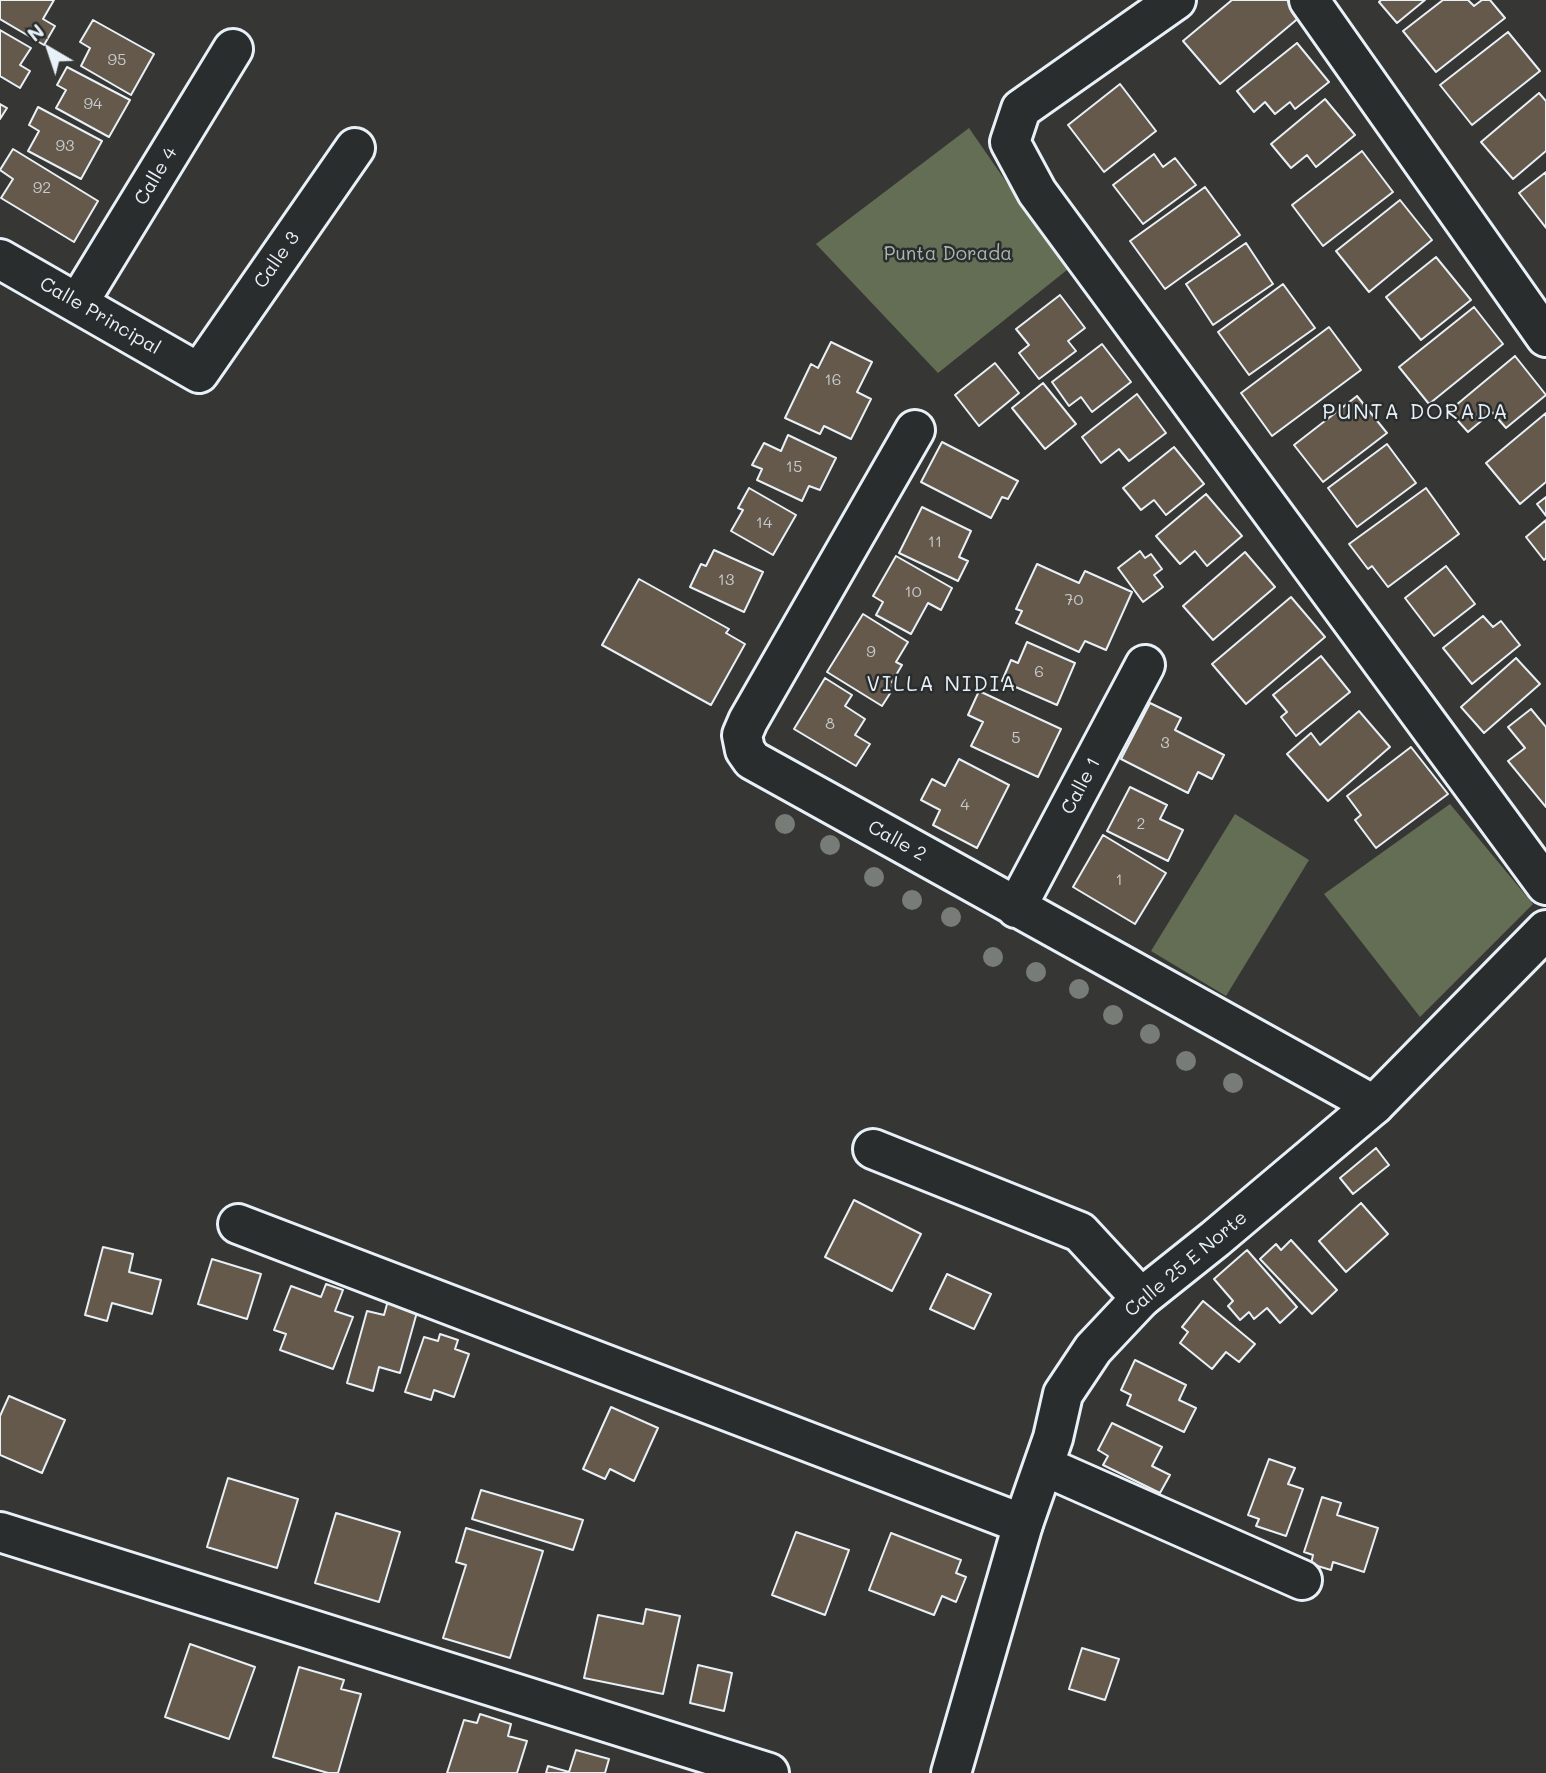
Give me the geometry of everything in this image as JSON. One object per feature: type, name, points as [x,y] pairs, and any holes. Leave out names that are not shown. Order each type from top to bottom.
[{"type":"street","points":[[1176,0],[1021,109],[1010,142],[1037,192],[1546,886]]},
{"type":"street","points":[[1309,0],[1546,337]]},
{"type":"street","name":"Calle 4","points":[[78,303],[233,49]]},
{"type":"street","name":"Calle 3","points":[[199,373],[355,148]]},
{"type":"street","name":"Calle Principal","points":[[0,258],[199,373]]},
{"type":"street","name":"Calle 2","points":[[915,430],[748,721],[742,735],[745,750],[752,760],[1374,1105]]},
{"type":"street","name":"Calle 1","points":[[1016,908],[1145,665]]},
{"type":"street","name":"Calle 25 E Norte","points":[[951,1773],[1023,1524],[1044,1466],[1063,1394],[1093,1349],[1141,1298],[1374,1105],[1546,930]]},
{"type":"street","points":[[873,1149],[1080,1232],[1141,1298]]},
{"type":"street","points":[[238,1224],[1023,1524]]},
{"type":"street","points":[[1044,1466],[1302,1580]]},
{"type":"street","points":[[0,1532],[769,1773]]},
{"type":"green space","name":"Punta Dorada","points":[[969,128],[1067,270],[938,373],[816,244]]},
{"type":"green space","points":[[1450,804],[1533,904],[1420,1017],[1324,894]]},
{"type":"green space","points":[[1235,814],[1309,860],[1226,996],[1151,951]]},
{"type":"building","points":[[0,0],[54,0],[43,19],[55,26],[44,45],[0,19]]},
{"type":"building","points":[[1232,0],[1287,0],[1301,16],[1220,84],[1183,41]]},
{"type":"building","points":[[1425,0],[1397,23],[1379,2]]},
{"type":"building","points":[[1443,0],[1468,0],[1474,6],[1482,0],[1490,0],[1505,18],[1436,72],[1403,31]]},
{"type":"building","points":[[93,20],[154,54],[131,95],[81,66],[90,48],[80,42]]},
{"type":"building","points":[[0,30],[31,48],[20,65],[30,71],[20,88],[0,76]]},
{"type":"building","points":[[1508,32],[1540,71],[1472,125],[1440,85]]},
{"type":"building","points":[[1297,43],[1329,82],[1295,109],[1290,102],[1275,114],[1265,102],[1254,112],[1237,91]]},
{"type":"building","points":[[67,67],[130,100],[109,137],[56,108],[66,90],[57,85]]},
{"type":"building","points":[[1120,84],[1156,131],[1104,172],[1068,125]]},
{"type":"building","points":[[1539,93],[1546,101],[1546,151],[1513,179],[1481,142]]},
{"type":"building","points":[[1325,99],[1355,135],[1316,167],[1307,155],[1291,168],[1271,144]]},
{"type":"building","points":[[0,104],[7,108],[0,119]]},
{"type":"building","points":[[38,107],[102,141],[81,179],[28,151],[39,131],[29,125]]},
{"type":"building","points":[[13,149],[98,201],[74,242],[1,198],[13,179],[0,170]]},
{"type":"building","points":[[1362,151],[1393,192],[1323,246],[1292,205]]},
{"type":"building","points":[[1154,154],[1163,167],[1175,158],[1196,185],[1143,224],[1113,185]]},
{"type":"building","points":[[1546,172],[1546,228],[1519,193]]},
{"type":"building","points":[[1205,187],[1240,235],[1165,289],[1130,241]]},
{"type":"building","points":[[1400,200],[1432,240],[1369,292],[1336,251]]},
{"type":"building","points":[[1246,243],[1273,284],[1213,325],[1186,284]]},
{"type":"building","points":[[1436,257],[1471,300],[1421,340],[1386,297]]},
{"type":"building","points":[[1283,284],[1315,328],[1249,375],[1218,332]]},
{"type":"building","points":[[1060,295],[1085,328],[1068,341],[1076,351],[1039,379],[1019,353],[1029,345],[1016,329]]},
{"type":"building","points":[[1474,307],[1503,344],[1429,404],[1399,367]]},
{"type":"building","points":[[1329,327],[1361,370],[1272,436],[1241,393]]},
{"type":"building","points":[[831,342],[872,362],[857,392],[871,399],[851,439],[824,426],[820,434],[785,418],[811,364],[818,368]]},
{"type":"building","points":[[1102,344],[1131,382],[1092,412],[1081,397],[1069,406],[1052,382]]},
{"type":"building","points":[[1515,356],[1546,395],[1506,428],[1492,412],[1468,432],[1449,411]]},
{"type":"building","points":[[995,363],[1019,393],[979,426],[955,395]]},
{"type":"building","points":[[1043,383],[1076,424],[1045,449],[1012,408]]},
{"type":"building","points":[[1137,394],[1166,433],[1129,461],[1119,449],[1101,463],[1082,437]]},
{"type":"building","points":[[1357,396],[1387,433],[1323,482],[1294,445]]},
{"type":"building","points":[[1546,413],[1546,482],[1520,504],[1486,463]]},
{"type":"building","points":[[788,435],[836,458],[820,490],[809,486],[802,501],[757,480],[762,469],[752,465],[764,443],[781,451]]},
{"type":"building","points":[[942,442],[1018,481],[1008,499],[1002,497],[991,518],[921,482]]},
{"type":"building","points":[[1387,444],[1416,483],[1357,527],[1328,488]]},
{"type":"building","points":[[1174,447],[1204,484],[1166,515],[1154,500],[1141,510],[1123,488]]},
{"type":"building","points":[[749,488],[796,515],[773,555],[731,531],[743,510],[738,508]]},
{"type":"building","points":[[1426,488],[1459,534],[1388,587],[1372,566],[1368,569],[1349,544]]},
{"type":"building","points":[[1206,494],[1242,536],[1207,566],[1195,551],[1180,564],[1156,536]]},
{"type":"building","points":[[1546,497],[1546,516],[1537,504]]},
{"type":"building","points":[[922,507],[971,531],[959,557],[968,561],[958,581],[899,553]]},
{"type":"building","points":[[1546,520],[1546,558],[1544,560],[1526,537]]},
{"type":"building","points":[[714,550],[763,572],[744,612],[690,587],[701,564],[706,566]]},
{"type":"building","points":[[1140,551],[1145,558],[1151,554],[1162,569],[1154,575],[1163,587],[1143,602],[1118,568]]},
{"type":"building","points":[[1245,552],[1275,587],[1213,640],[1183,606]]},
{"type":"building","points":[[896,556],[952,588],[941,610],[928,603],[911,634],[876,615],[883,602],[873,596]]},
{"type":"building","points":[[1037,564],[1079,583],[1085,571],[1132,592],[1106,650],[1085,641],[1079,652],[1016,623],[1022,611],[1016,609]]},
{"type":"building","points":[[1446,566],[1475,604],[1434,636],[1405,598]]},
{"type":"building","points":[[639,579],[729,629],[726,633],[745,644],[711,705],[602,645]]},
{"type":"building","points":[[1291,597],[1325,637],[1246,704],[1212,664]]},
{"type":"building","points":[[863,614],[908,642],[896,662],[902,665],[892,682],[896,684],[882,706],[827,672]]},
{"type":"building","points":[[1483,616],[1493,627],[1501,621],[1520,645],[1472,684],[1443,648]]},
{"type":"building","points":[[1027,642],[1075,663],[1057,705],[1002,681],[1011,660],[1018,663]]},
{"type":"building","points":[[1321,656],[1350,692],[1296,736],[1281,717],[1287,712],[1273,695]]},
{"type":"building","points":[[1516,658],[1540,684],[1484,733],[1461,707]]},
{"type":"building","points":[[825,678],[852,695],[845,706],[865,719],[855,735],[870,744],[856,766],[794,729]]},
{"type":"building","points":[[979,691],[1061,729],[1038,777],[971,746],[983,722],[968,715]]},
{"type":"building","points":[[1150,703],[1181,718],[1175,730],[1224,755],[1212,779],[1198,772],[1188,793],[1121,759]]},
{"type":"building","points":[[1531,709],[1546,727],[1546,807],[1508,761],[1525,748],[1508,727]]},
{"type":"building","points":[[1359,711],[1390,747],[1328,801],[1287,754],[1311,733],[1320,745]]},
{"type":"building","points":[[1411,747],[1448,794],[1376,848],[1355,820],[1361,815],[1347,796]]},
{"type":"building","points":[[959,759],[1009,785],[977,848],[933,825],[940,810],[921,800],[932,779],[945,786]]},
{"type":"building","points":[[1130,787],[1167,805],[1160,819],[1183,830],[1168,861],[1107,831]]},
{"type":"building","points":[[1103,835],[1166,873],[1135,924],[1073,887]]},
{"type":"building","points":[[1376,1148],[1389,1165],[1353,1194],[1340,1178]]},
{"type":"building","points":[[854,1200],[921,1234],[892,1291],[825,1257]]},
{"type":"building","points":[[1361,1203],[1388,1234],[1346,1272],[1319,1241]]},
{"type":"building","points":[[1291,1240],[1337,1290],[1312,1314],[1260,1259],[1276,1244],[1281,1250]]},
{"type":"building","points":[[103,1247],[133,1254],[129,1272],[161,1280],[152,1314],[112,1303],[107,1321],[85,1315]]},
{"type":"building","points":[[1247,1250],[1297,1307],[1280,1323],[1267,1308],[1254,1319],[1249,1312],[1240,1320],[1228,1306],[1233,1301],[1214,1279]]},
{"type":"building","points":[[212,1259],[261,1274],[247,1319],[198,1304]]},
{"type":"building","points":[[947,1274],[991,1294],[974,1329],[930,1309]]},
{"type":"building","points":[[326,1284],[343,1290],[335,1311],[353,1317],[333,1369],[280,1350],[286,1334],[274,1330],[291,1286],[321,1297]]},
{"type":"building","points":[[389,1297],[419,1305],[400,1373],[379,1367],[373,1391],[347,1383],[367,1311],[384,1315]]},
{"type":"building","points":[[1203,1301],[1255,1344],[1239,1362],[1226,1352],[1212,1369],[1180,1343],[1188,1332],[1182,1327]]},
{"type":"building","points":[[440,1334],[458,1340],[455,1349],[469,1354],[454,1397],[434,1390],[431,1400],[405,1392],[424,1337],[438,1341]]},
{"type":"building","points":[[1135,1360],[1186,1385],[1179,1400],[1196,1408],[1184,1432],[1127,1405],[1131,1395],[1121,1390]]},
{"type":"building","points":[[9,1396],[65,1420],[42,1473],[0,1455],[0,1416]]},
{"type":"building","points":[[611,1407],[658,1428],[634,1481],[610,1469],[605,1479],[583,1469]]},
{"type":"building","points":[[1112,1423],[1162,1447],[1152,1466],[1170,1475],[1160,1493],[1103,1465],[1108,1456],[1098,1450]]},
{"type":"building","points":[[1269,1459],[1295,1468],[1288,1484],[1303,1489],[1286,1536],[1256,1526],[1259,1519],[1248,1515]]},
{"type":"building","points":[[228,1478],[298,1499],[277,1568],[207,1547]]},
{"type":"building","points":[[481,1490],[583,1520],[573,1550],[472,1519]]},
{"type":"building","points":[[1322,1497],[1341,1503],[1337,1515],[1378,1528],[1364,1572],[1333,1562],[1331,1570],[1311,1564],[1313,1555],[1304,1552]]},
{"type":"building","points":[[336,1513],[400,1532],[379,1602],[315,1583]]},
{"type":"building","points":[[466,1528],[543,1551],[510,1658],[443,1638],[466,1565],[456,1562]]},
{"type":"building","points":[[796,1532],[849,1550],[825,1615],[772,1595]]},
{"type":"building","points":[[891,1533],[961,1560],[956,1573],[966,1577],[956,1602],[942,1596],[934,1615],[869,1590]]},
{"type":"building","points":[[646,1609],[680,1616],[663,1694],[584,1678],[598,1615],[643,1624]]},
{"type":"building","points":[[190,1644],[255,1667],[229,1739],[165,1717]]},
{"type":"building","points":[[1082,1648],[1119,1659],[1105,1700],[1069,1689]]},
{"type":"building","points":[[698,1665],[732,1673],[724,1711],[690,1703]]},
{"type":"building","points":[[299,1667],[344,1680],[341,1689],[361,1694],[338,1773],[328,1773],[273,1757]]},
{"type":"building","points":[[480,1714],[511,1724],[508,1736],[527,1741],[517,1773],[447,1773],[464,1720],[477,1723]]},
{"type":"building","points":[[576,1750],[609,1759],[605,1773],[546,1773],[548,1766],[569,1772]]},
{"type":"district","name":"PUNTA DORADA","points":[[1416,413]]},
{"type":"district","name":"VILLA NIDIA","points":[[942,685]]}]
